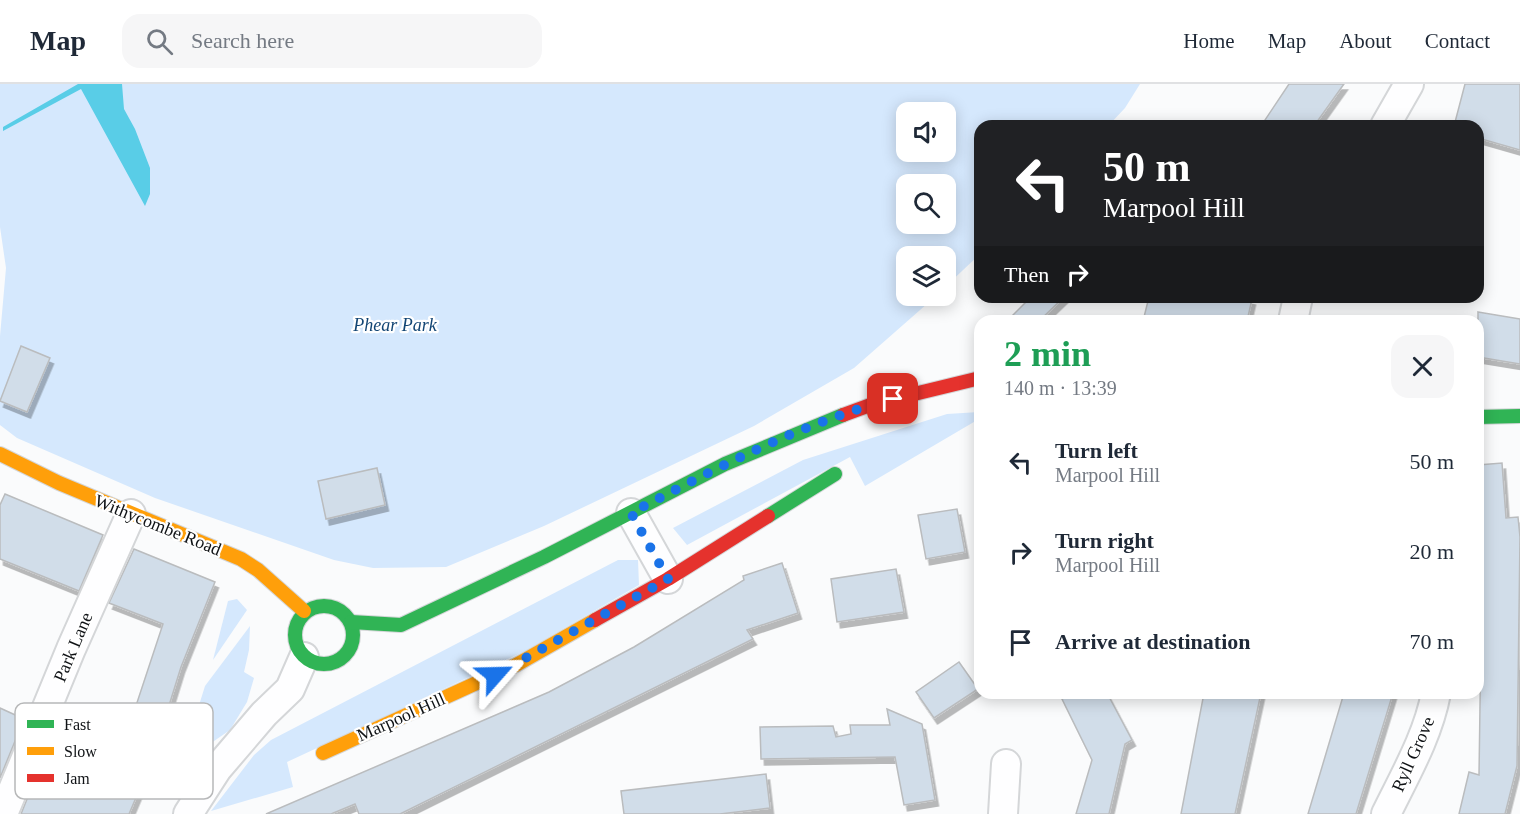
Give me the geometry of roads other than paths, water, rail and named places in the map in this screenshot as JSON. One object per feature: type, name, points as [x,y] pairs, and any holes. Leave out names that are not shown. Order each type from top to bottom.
[{"type":"street","points":[[1388,120],[1409,84]]},
{"type":"street","points":[[351,622],[401,625],[438,609],[725,464],[808,428],[873,404],[974,379]]},
{"type":"street","points":[[1484,417],[1520,416]]},
{"type":"street","name":"Withycombe Road","points":[[0,456],[51,482],[241,558],[270,579],[286,599],[304,611]]},
{"type":"street","name":"Marpool Hill","points":[[323,753],[516,665],[668,579],[835,474]]},
{"type":"street","points":[[631,513],[668,579]]},
{"type":"street","name":"Park Lane","points":[[49,703],[131,514]]},
{"type":"street","points":[[321,606],[333,607],[345,614],[351,622],[353,633],[351,647],[342,659],[323,665],[304,657],[297,648],[294,636],[304,611],[321,606]]},
{"type":"street","points":[[213,776],[264,714],[290,689],[304,657]]},
{"type":"street","name":"Ryll Grove","points":[[1386,814],[1418,748],[1435,699]]},
{"type":"street","points":[[1003,814],[1006,764]]},
{"type":"street","name":"Park Lane","points":[[3,814],[15,785]]},
{"type":"street","points":[[188,814],[198,799]]},
{"type":"water","points":[[78,84],[122,84],[124,109],[135,129],[150,168],[150,194],[145,206],[81,89],[3,131],[3,127]]},
{"type":"park label","name":"Phear Park","points":[[395,325]]}]
